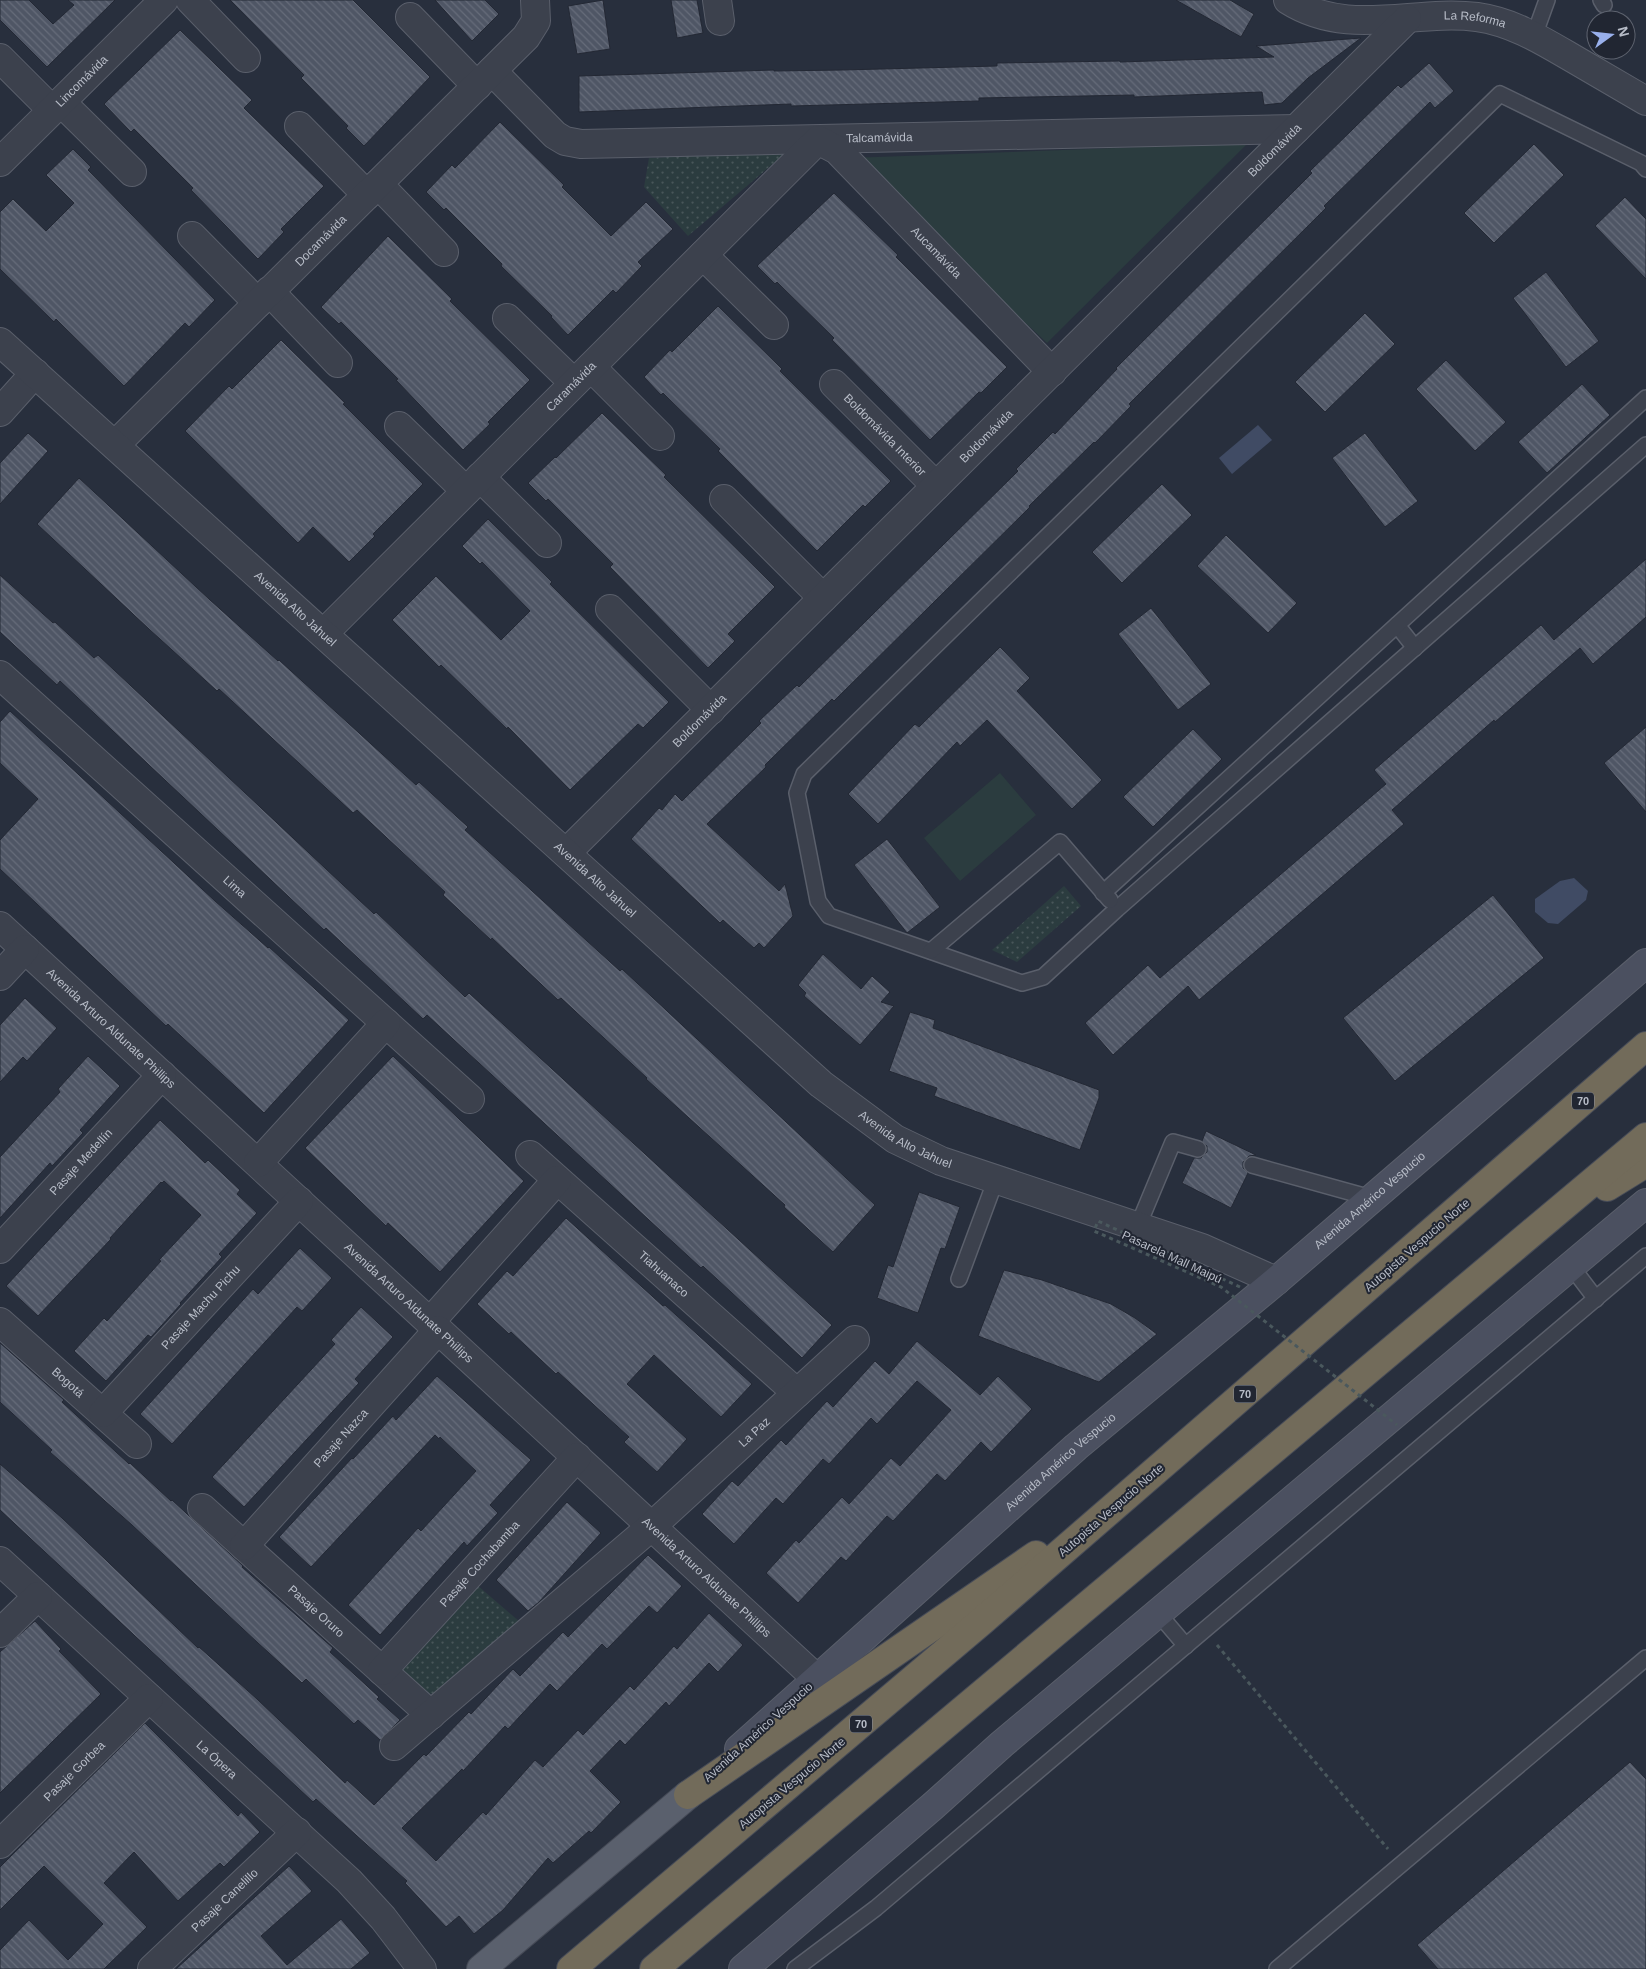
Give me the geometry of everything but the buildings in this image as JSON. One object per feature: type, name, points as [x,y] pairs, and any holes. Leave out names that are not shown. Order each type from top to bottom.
[{"type":"highway","name":"Autopista Vespucio Norte","points":[[572,1969],[975,1628],[1646,1046]]},
{"type":"highway","points":[[654,1969],[1646,1137]]},
{"type":"highway","points":[[1530,1234],[1646,1164]]},
{"type":"highway","points":[[688,1795],[1148,1478]]},
{"type":"main road","name":"Avenida Américo Vespucio","points":[[481,1969],[688,1795],[1076,1447],[1276,1281],[1646,963]]},
{"type":"main road","points":[[742,1969],[933,1806],[1002,1744],[1646,1203]]},
{"type":"street","name":"Lincomávida","points":[[0,162],[164,0]]},
{"type":"street","points":[[190,0],[246,58]]},
{"type":"street","name":"Docamávida","points":[[115,445],[526,37],[536,21],[535,0]]},
{"type":"street","name":"La Reforma","points":[[1288,0],[1309,11],[1345,19],[1386,21],[1454,16],[1477,17],[1501,22],[1534,36],[1646,101]]},
{"type":"street","name":"Talcamávida","points":[[410,17],[555,135],[573,143],[818,140],[1296,129]]},
{"type":"street","name":"Boldomávida","points":[[566,853],[1407,19]]},
{"type":"street","points":[[0,58],[132,172]]},
{"type":"street","points":[[298,126],[444,252]]},
{"type":"street","name":"Caramávida","points":[[324,634],[818,140]]},
{"type":"street","name":"Aucamávida","points":[[818,140],[837,150],[1052,372]]},
{"type":"street","points":[[192,236],[338,363]]},
{"type":"street","points":[[703,255],[774,325]]},
{"type":"street","points":[[508,318],[660,436]]},
{"type":"street","name":"Avenida Alto Jahuel","points":[[0,342],[821,1084],[852,1108],[895,1139],[941,1162],[1202,1248],[1276,1281]]},
{"type":"street","points":[[0,412],[36,373]]},
{"type":"street","name":"Boldomávida Interior","points":[[834,384],[936,486]]},
{"type":"street","points":[[399,426],[548,543]]},
{"type":"street","points":[[724,499],[824,598]]},
{"type":"street","points":[[610,609],[711,710]]},
{"type":"street","name":"Lima","points":[[1,678],[470,1100]]},
{"type":"street","name":"Avenida Arturo Aldunate Phillips","points":[[0,926],[817,1679]]},
{"type":"street","points":[[0,976],[25,949]]},
{"type":"street","points":[[258,1163],[386,1023]]},
{"type":"street","name":"Pasaje Medellín","points":[[0,1249],[162,1076]]},
{"type":"street","name":"Tiahuanaco","points":[[530,1156],[797,1393]]},
{"type":"street","name":"Pasaje Nazca","points":[[244,1546],[557,1180]]},
{"type":"street","name":"Pasaje Machu Pichu","points":[[103,1413],[299,1201]]},
{"type":"street","name":"Bogotá","points":[[0,1322],[137,1444]]},
{"type":"street","name":"La Paz","points":[[652,1526],[855,1340]]},
{"type":"street","name":"Pasaje Cochabamba","points":[[382,1671],[577,1457]]},
{"type":"street","name":"Pasaje Oruro","points":[[202,1508],[431,1715]]},
{"type":"street","points":[[394,1746],[652,1526]]},
{"type":"street","name":"La Ópera","points":[[0,1561],[297,1832],[369,1902],[422,1969]]},
{"type":"street","points":[[0,1633],[38,1596]]},
{"type":"street","name":"Pasaje Gorbea","points":[[0,1844],[149,1698]]},
{"type":"street","name":"Pasaje Canelillo","points":[[152,1969],[297,1832]]},
{"type":"lane","points":[[1534,36],[1547,0]]},
{"type":"lane","points":[[1646,169],[1641,163],[1500,94],[804,774],[797,793],[818,902],[829,916],[1022,983],[1043,977],[1117,909],[1646,445]]},
{"type":"lane","points":[[1103,893],[1646,398]]},
{"type":"lane","points":[[1397,625],[1415,648]]},
{"type":"lane","points":[[931,951],[1060,842],[1117,909]]},
{"type":"lane","points":[[1138,1226],[1173,1142],[1198,1149]]},
{"type":"lane","points":[[1252,1165],[1371,1198]]},
{"type":"lane","points":[[959,1279],[996,1179]]},
{"type":"lane","points":[[795,1969],[876,1908],[1646,1256]]},
{"type":"lane","points":[[1571,1266],[1596,1298]]},
{"type":"lane","points":[[1158,1613],[1186,1646]]},
{"type":"lane","points":[[1277,1969],[1646,1658]]},
{"type":"path","name":"Pasarela Mall Maipú","points":[[1240,1287],[1098,1221],[1094,1231],[1220,1288],[1397,1425]]},
{"type":"path","points":[[1204,1630],[1401,1865]]},
{"type":"shaded area","points":[[1248,143],[1047,343],[850,158]]},
{"type":"shaded area","points":[[788,151],[688,236],[644,187],[649,158]]},
{"type":"shaded area","points":[[1000,773],[1036,815],[960,881],[924,838]]},
{"type":"shaded area","points":[[1064,886],[1081,906],[1017,962],[992,950]]},
{"type":"shaded area","points":[[477,1585],[520,1622],[444,1693],[425,1694],[400,1671]]},
{"type":"water","points":[[1258,425],[1272,440],[1232,474],[1219,458]]},
{"type":"water","points":[[1574,878],[1588,891],[1586,900],[1558,924],[1548,923],[1535,912],[1535,899],[1560,881]]}]
